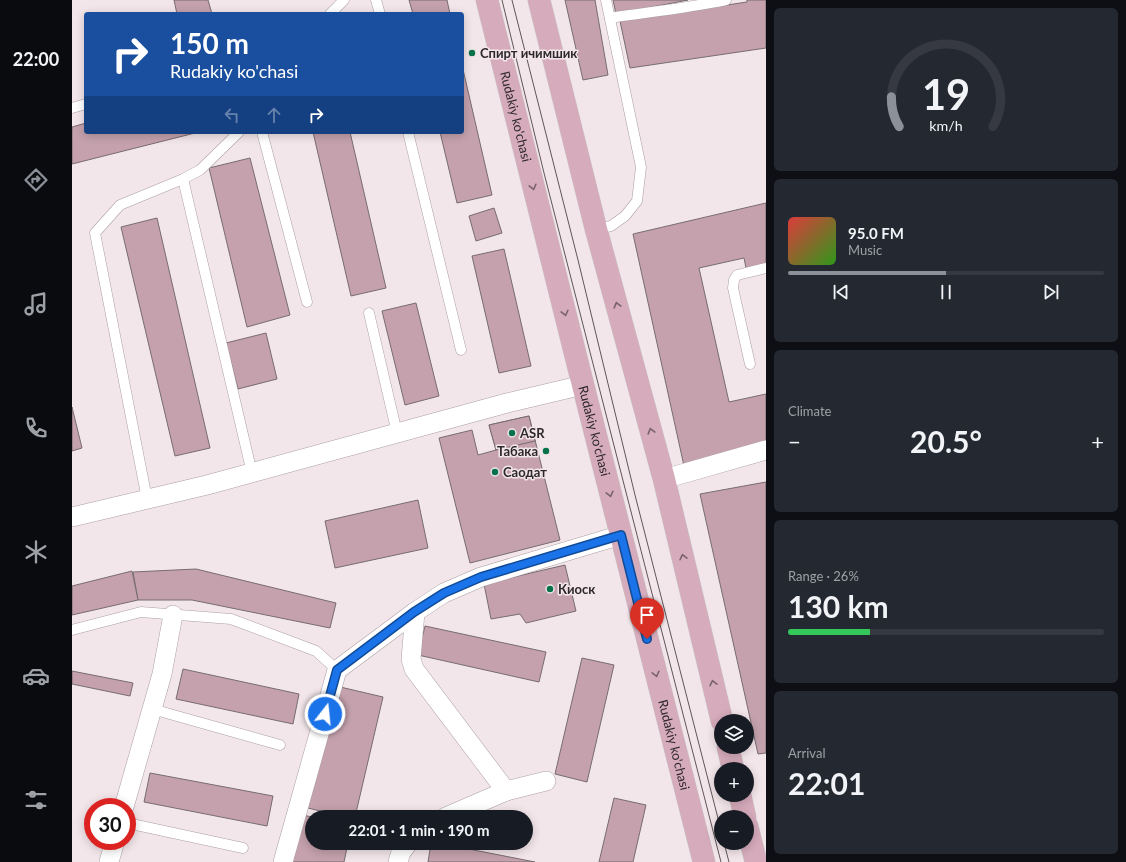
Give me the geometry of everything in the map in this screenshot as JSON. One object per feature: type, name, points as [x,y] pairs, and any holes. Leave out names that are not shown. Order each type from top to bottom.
[{"type":"main road","name":"Rudakiy ko'chasi","points":[[487,0],[704,862]]},
{"type":"main road","points":[[538,0],[596,229],[664,479],[720,714]]},
{"type":"main road","points":[[753,850],[756,862]]},
{"type":"street","points":[[72,517],[147,500],[252,473],[507,403],[583,385]]},
{"type":"street","points":[[664,479],[766,450]]},
{"type":"street","points":[[283,862],[337,670],[414,612],[444,593],[481,577],[621,535]]},
{"type":"street","points":[[414,612],[411,660],[414,669],[506,791]]},
{"type":"street","points":[[127,798],[162,674],[173,615]]},
{"type":"street","points":[[462,810],[506,791],[546,781]]},
{"type":"street","points":[[109,862],[112,850]]},
{"type":"street","points":[[398,862],[403,850]]},
{"type":"lane","points":[[332,12],[344,0]]},
{"type":"lane","points":[[376,0],[379,12]]},
{"type":"lane","points":[[596,229],[611,226],[625,216],[637,201],[642,167],[606,0]]},
{"type":"lane","points":[[610,18],[696,6],[726,0]]},
{"type":"lane","points":[[72,108],[84,105]]},
{"type":"lane","points":[[147,500],[95,232],[120,205],[183,179],[200,170],[238,134]]},
{"type":"lane","points":[[263,134],[307,302]]},
{"type":"lane","points":[[408,134],[461,350]]},
{"type":"lane","points":[[183,179],[252,473]]},
{"type":"lane","points":[[750,364],[733,288],[734,280],[737,275],[766,268]]},
{"type":"lane","points":[[369,313],[397,433]]},
{"type":"lane","points":[[72,630],[141,612],[231,619],[316,651],[337,670]]},
{"type":"lane","points":[[152,709],[280,745]]},
{"type":"lane","points":[[136,825],[243,848]]},
{"type":"building","points":[[174,0],[208,0],[211,12],[177,12]]},
{"type":"building","points":[[409,0],[447,0],[450,12],[412,12]]},
{"type":"building","points":[[565,0],[595,0],[608,75],[583,80]]},
{"type":"building","points":[[613,0],[688,0],[616,14]]},
{"type":"building","points":[[747,0],[766,0],[766,48],[630,68],[620,21],[747,2]]},
{"type":"building","points":[[464,74],[492,195],[457,203],[440,134],[464,134]]},
{"type":"building","points":[[84,124],[84,134],[191,134],[72,164],[72,127]]},
{"type":"building","points":[[313,134],[350,134],[386,288],[351,296]]},
{"type":"building","points":[[250,158],[290,315],[247,327],[209,168]]},
{"type":"building","points":[[766,203],[766,264],[746,268],[744,258],[699,268],[729,402],[766,394],[766,441],[684,466],[633,234]]},
{"type":"building","points":[[494,208],[502,233],[476,241],[469,216]]},
{"type":"building","points":[[157,218],[210,448],[175,456],[121,227]]},
{"type":"building","points":[[504,249],[531,366],[499,373],[472,256]]},
{"type":"building","points":[[416,303],[439,396],[405,405],[382,311]]},
{"type":"building","points":[[266,333],[277,379],[238,389],[226,343]]},
{"type":"building","points":[[72,407],[82,448],[72,451]]},
{"type":"building","name":"Саодат","points":[[529,416],[560,540],[470,563],[439,438],[472,430],[478,455],[496,450],[489,425]]},
{"type":"building","name":"ASR","points":[[529,416],[535,441],[496,450],[489,425]]},
{"type":"building","points":[[766,482],[766,753],[758,754],[754,736],[754,714],[749,714],[700,494]]},
{"type":"building","points":[[418,500],[428,548],[335,568],[325,521]]},
{"type":"building","points":[[565,565],[576,611],[526,623],[520,614],[491,619],[484,584]]},
{"type":"building","points":[[196,569],[336,603],[330,628],[192,600],[138,600],[133,572]]},
{"type":"building","points":[[132,571],[138,600],[72,615],[72,586]]},
{"type":"building","points":[[425,626],[546,652],[539,682],[418,655]]},
{"type":"building","points":[[582,658],[614,665],[587,782],[555,774]]},
{"type":"building","points":[[183,669],[299,694],[293,724],[176,699]]},
{"type":"building","points":[[72,671],[133,683],[130,696],[72,684]]},
{"type":"building","points":[[336,686],[383,697],[357,810],[316,810],[308,808]]},
{"type":"building","points":[[150,773],[273,796],[267,826],[144,802]]},
{"type":"building","points":[[614,798],[646,805],[633,862],[599,862]]},
{"type":"building","points":[[298,814],[305,816],[305,850],[347,850],[344,862],[287,862]]},
{"type":"building","points":[[430,850],[474,850],[535,862],[428,862]]},
{"type":"tram line","points":[[502,0],[544,173],[721,862]]},
{"type":"tram line","points":[[512,0],[578,260],[635,495],[716,810]]},
{"type":"tram line","points":[[726,850],[729,862]]},
{"type":"place","name":"Спирт ичимшик","points":[[472,53]]},
{"type":"place","name":"ASR","points":[[512,433]]},
{"type":"place","name":"Табака","points":[[546,451]]},
{"type":"place","name":"Саодат","points":[[495,472]]},
{"type":"place","name":"Киоск","points":[[550,589]]},
{"type":"route","points":[[325,714],[337,670],[414,612],[444,593],[481,577],[621,535],[647,639]]}]
